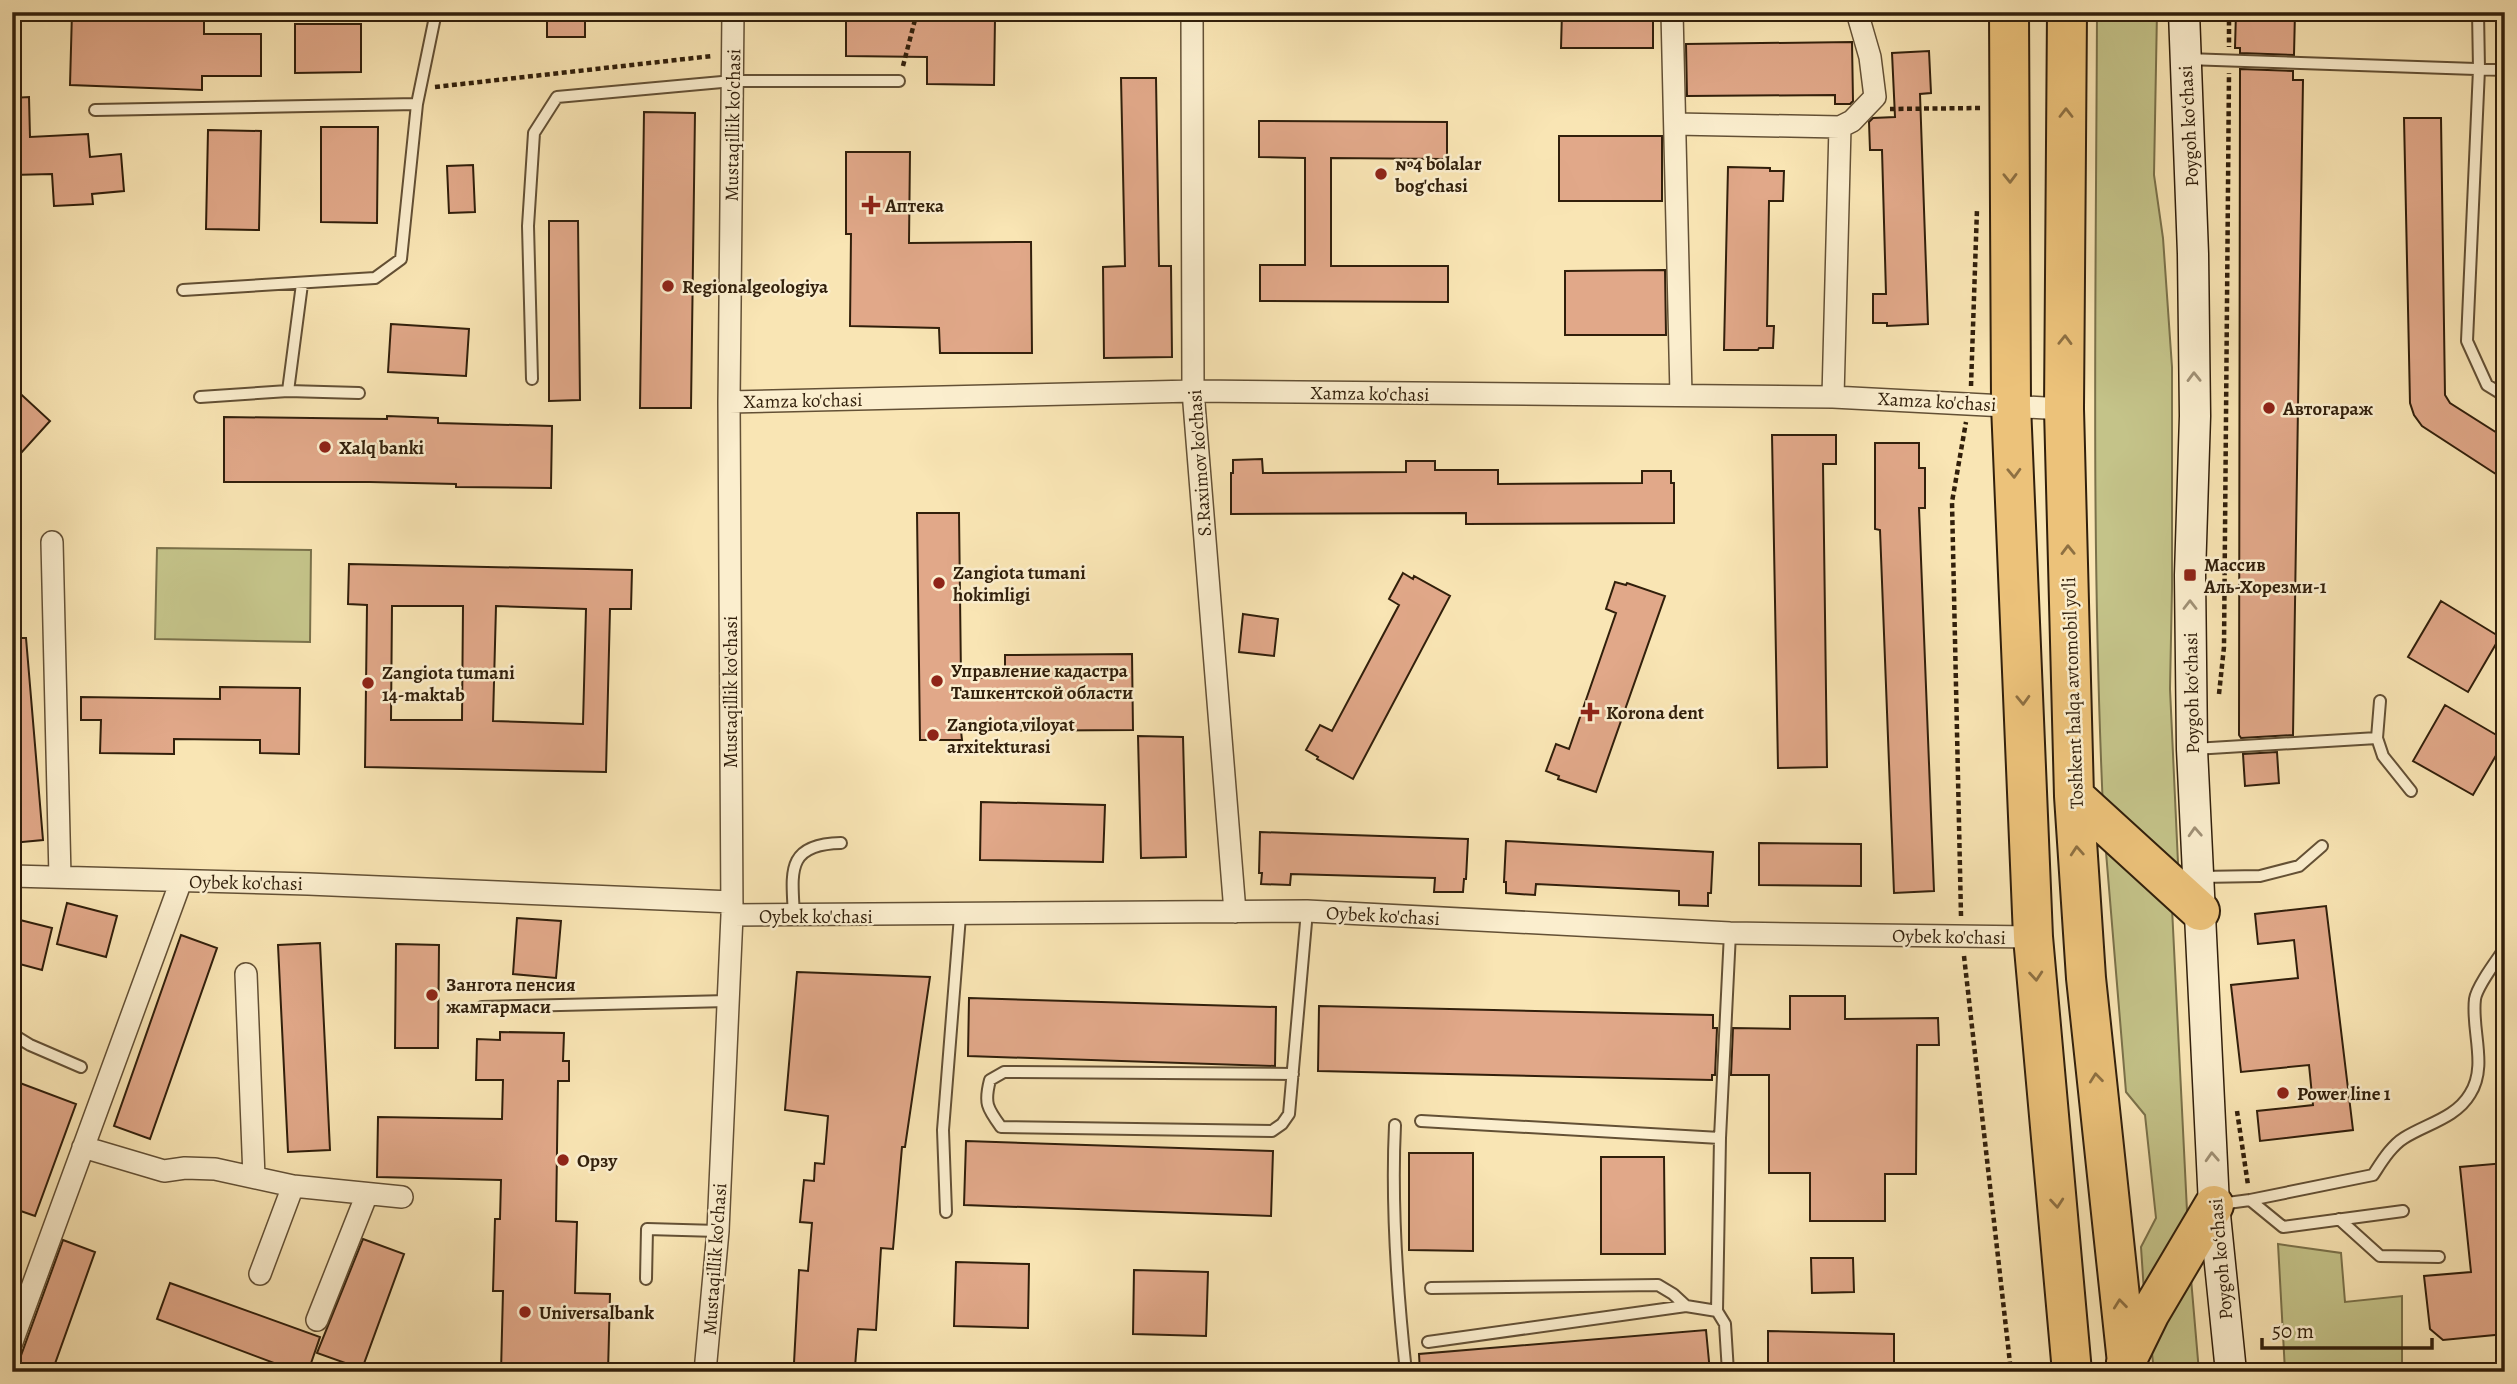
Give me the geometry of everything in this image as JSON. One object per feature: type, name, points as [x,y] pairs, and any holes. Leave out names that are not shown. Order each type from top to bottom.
[{"type":"highway","points":[[2009,12],[2011,405],[2033,937],[2072,1372]]},
{"type":"highway","name":"Toshkent halqa avtomobil yo'li","points":[[2067,12],[2064,408],[2074,796],[2086,978],[2127,1367]]},
{"type":"highway","points":[[2074,796],[2199,894]]},
{"type":"highway","points":[[2127,1367],[2150,1313],[2232,1202]]},
{"type":"street","name":"Mustaqillik ko'chasi","points":[[705,1372],[718,1231],[732,908],[729,402],[733,12]]},
{"type":"street","name":"S.Raximov ko'chasi","points":[[1192,12],[1193,391],[1235,912]]},
{"type":"street","points":[[1672,12],[1681,395]]},
{"type":"street","points":[[1675,124],[1840,127],[1865,110],[1875,97],[1875,85],[1857,12]]},
{"type":"street","name":"Poygoh koʻchasi","points":[[2184,12],[2193,254],[2195,416],[2190,575],[2192,749],[2199,894],[2232,1202],[2231,1372]]},
{"type":"street","points":[[1833,397],[1840,127]]},
{"type":"street","name":"Xamza ko'chasi","points":[[729,402],[1193,391],[1833,397],[2064,408]]},
{"type":"street","points":[[52,542],[60,877]]},
{"type":"street","name":"Oybek ko'chasi","points":[[12,876],[181,881],[732,908],[794,916],[1307,911],[1730,933],[2033,937]]},
{"type":"street","points":[[12,1342],[181,881]]},
{"type":"street","points":[[246,974],[254,1177]]},
{"type":"street","points":[[83,1147],[164,1171],[215,1169],[293,1186],[402,1197]]},
{"type":"street","points":[[260,1274],[293,1186]]},
{"type":"street","points":[[317,1320],[367,1194]]},
{"type":"lane","points":[[183,290],[375,278],[401,259],[417,104],[436,12]]},
{"type":"lane","points":[[2478,12],[2479,69],[2467,341],[2487,385],[2505,396]]},
{"type":"lane","points":[[2184,59],[2505,70]]},
{"type":"lane","points":[[532,379],[528,226],[534,133],[557,97],[733,82],[899,81]]},
{"type":"lane","points":[[95,110],[417,104]]},
{"type":"lane","points":[[288,391],[302,284]]},
{"type":"lane","points":[[200,397],[288,391],[359,393]]},
{"type":"lane","points":[[2380,701],[2377,738],[2383,756],[2411,791]]},
{"type":"lane","points":[[2192,749],[2377,738]]},
{"type":"lane","points":[[794,916],[792,868],[801,856],[822,844],[841,843]]},
{"type":"lane","points":[[2199,894],[2299,866],[2322,846]]},
{"type":"lane","points":[[1293,1074],[1004,1072],[990,1080],[986,1097],[989,1111],[1001,1127],[1272,1131],[1282,1124],[1289,1114],[1293,1074],[1307,911]]},
{"type":"lane","points":[[946,1212],[943,1130],[960,916]]},
{"type":"lane","points":[[1728,1372],[1725,1324],[1717,1311],[1720,1139],[1730,933]]},
{"type":"lane","points":[[2232,1202],[2373,1175],[2401,1139],[2448,1115],[2461,1105],[2470,1095],[2479,1065],[2475,1034],[2475,996],[2505,948]]},
{"type":"lane","points":[[482,1007],[728,1001]]},
{"type":"lane","points":[[12,1034],[30,1045],[82,1066]]},
{"type":"lane","points":[[1421,1121],[1720,1139]]},
{"type":"lane","points":[[1395,1125],[1393,1159],[1399,1309],[1406,1372]]},
{"type":"lane","points":[[2232,1202],[2283,1227],[2403,1211]]},
{"type":"lane","points":[[2339,1219],[2380,1256],[2439,1257]]},
{"type":"lane","points":[[646,1279],[647,1229],[718,1231]]},
{"type":"lane","points":[[1431,1288],[1658,1285],[1686,1306]]},
{"type":"lane","points":[[1427,1342],[1686,1306],[1717,1311]]},
{"type":"path","points":[[899,81],[916,12]]},
{"type":"path","points":[[2219,698],[2224,648],[2229,12]]},
{"type":"path","points":[[420,89],[733,54]]},
{"type":"path","points":[[1865,110],[1981,107],[1981,121]]},
{"type":"path","points":[[1978,201],[1969,402],[1952,502],[1961,936],[2011,1372]]},
{"type":"path","points":[[2232,1202],[2236,1100]]},
{"type":"shaded area","points":[[2097,12],[2157,12],[2154,175],[2163,238],[2172,367],[2170,689],[2178,863],[2169,870],[2103,808],[2096,510]]},
{"type":"shaded area","points":[[157,548],[311,550],[310,642],[155,639]]},
{"type":"shaded area","points":[[2106,852],[2172,908],[2188,1231],[2144,1292],[2141,1247],[2156,1218],[2145,1115],[2126,1092]]},
{"type":"shaded area","points":[[2278,1244],[2341,1253],[2345,1302],[2402,1296],[2402,1370],[2285,1371]]},
{"type":"shaded area","points":[[2190,1267],[2199,1372],[2154,1372],[2152,1353],[2162,1319]]},
{"type":"building","points":[[72,12],[204,16],[204,34],[261,34],[261,76],[202,76],[202,90],[70,85]]},
{"type":"building","points":[[547,12],[585,12],[585,37],[547,37]]},
{"type":"building","points":[[846,12],[894,12],[894,17],[995,19],[994,85],[927,84],[927,57],[846,56]]},
{"type":"building","points":[[1562,12],[1653,12],[1653,48],[1561,48]]},
{"type":"building","points":[[2236,12],[2295,12],[2294,55],[2240,53],[2240,48],[2235,48]]},
{"type":"building","points":[[295,24],[361,24],[361,72],[295,73]]},
{"type":"building","points":[[1852,42],[1853,101],[1850,104],[1835,104],[1835,95],[1687,96],[1686,44]]},
{"type":"building","points":[[1929,51],[1931,93],[1920,94],[1928,324],[1887,326],[1887,323],[1873,323],[1873,294],[1886,294],[1882,150],[1870,150],[1869,122],[1873,118],[1895,117],[1892,53]]},
{"type":"building","name":"Автогараж","points":[[2240,69],[2293,71],[2293,80],[2303,80],[2293,735],[2241,738],[2239,735]]},
{"type":"building","points":[[1121,78],[1156,78],[1159,266],[1171,266],[1172,357],[1104,358],[1103,267],[1125,266]]},
{"type":"building","points":[[29,97],[30,137],[88,134],[90,157],[121,154],[124,191],[92,194],[93,204],[54,206],[52,174],[12,175],[12,98]]},
{"type":"building","points":[[644,112],[695,113],[691,408],[640,408]]},
{"type":"building","points":[[2404,118],[2441,118],[2445,395],[2450,403],[2505,438],[2505,480],[2422,426],[2410,403]]},
{"type":"building","points":[[1259,121],[1447,122],[1447,159],[1331,158],[1331,266],[1448,266],[1448,302],[1260,301],[1260,265],[1305,265],[1305,158],[1259,157]]},
{"type":"building","points":[[321,127],[378,127],[377,223],[321,222]]},
{"type":"building","points":[[208,130],[261,131],[259,230],[206,229]]},
{"type":"building","points":[[1559,136],[1662,136],[1662,201],[1559,201]]},
{"type":"building","points":[[846,152],[910,152],[909,243],[1031,242],[1032,353],[940,353],[939,328],[850,326],[851,234],[846,234]]},
{"type":"building","points":[[473,165],[475,212],[449,213],[447,166]]},
{"type":"building","points":[[1728,167],[1784,171],[1783,201],[1769,201],[1767,326],[1774,326],[1773,348],[1724,350]]},
{"type":"building","points":[[549,221],[578,221],[580,400],[549,401]]},
{"type":"building","points":[[1665,270],[1666,335],[1565,335],[1565,271]]},
{"type":"building","points":[[391,324],[469,329],[466,376],[388,372]]},
{"type":"building","points":[[12,386],[50,421],[12,463]]},
{"type":"building","points":[[387,416],[438,418],[438,423],[552,426],[551,488],[456,487],[456,484],[370,482],[224,482],[224,417],[387,419]]},
{"type":"building","points":[[1772,435],[1836,435],[1836,464],[1823,464],[1827,767],[1778,768]]},
{"type":"building","points":[[1875,443],[1919,443],[1919,468],[1925,468],[1925,508],[1919,508],[1934,891],[1894,893],[1880,530],[1875,529]]},
{"type":"building","points":[[1262,459],[1263,473],[1406,472],[1406,461],[1435,461],[1435,470],[1498,470],[1498,484],[1642,483],[1642,471],[1671,471],[1671,483],[1674,483],[1674,523],[1466,524],[1466,513],[1231,514],[1233,460]]},
{"type":"building","name":"Zangiota tumani hokimligi","points":[[917,513],[959,513],[961,678],[1005,678],[1005,655],[1132,654],[1133,730],[961,731],[962,740],[920,740]]},
{"type":"building","points":[[349,564],[632,570],[631,609],[610,609],[606,772],[365,767],[367,605],[348,604]],"holes":[[[392,606],[463,606],[462,720],[391,720]],[[496,606],[586,609],[583,724],[493,721]]]},
{"type":"building","points":[[1403,573],[1413,579],[1414,576],[1450,596],[1353,779],[1306,750],[1320,725],[1332,731],[1399,605],[1389,599]]},
{"type":"building","points":[[1615,582],[1627,583],[1665,596],[1596,792],[1558,779],[1559,776],[1546,771],[1556,744],[1569,749],[1616,613],[1606,609]]},
{"type":"building","points":[[2441,601],[2500,637],[2468,692],[2408,657]]},
{"type":"building","points":[[1243,614],[1278,619],[1274,656],[1239,652]]},
{"type":"building","points":[[12,638],[26,638],[43,840],[12,843]]},
{"type":"building","points":[[220,687],[300,688],[299,754],[260,753],[260,740],[174,739],[174,754],[100,753],[101,720],[81,720],[81,697],[220,699]]},
{"type":"building","points":[[2445,705],[2505,740],[2473,795],[2413,761]]},
{"type":"building","points":[[1138,736],[1183,737],[1186,857],[1141,858]]},
{"type":"building","points":[[2277,752],[2279,783],[2245,786],[2243,754]]},
{"type":"building","points":[[981,802],[1105,805],[1103,862],[980,860]]},
{"type":"building","points":[[1260,832],[1468,839],[1463,892],[1434,892],[1435,878],[1291,874],[1290,885],[1261,884]]},
{"type":"building","points":[[1506,841],[1713,852],[1708,906],[1679,905],[1679,891],[1536,884],[1535,895],[1506,893]]},
{"type":"building","points":[[1759,843],[1861,844],[1861,886],[1759,885]]},
{"type":"building","points":[[67,903],[117,916],[106,957],[57,944]]},
{"type":"building","points":[[2326,906],[2353,1130],[2260,1141],[2257,1111],[2313,1105],[2309,1065],[2241,1072],[2231,985],[2298,978],[2294,940],[2258,944],[2255,914]]},
{"type":"building","points":[[12,918],[52,928],[42,970],[12,962]]},
{"type":"building","points":[[517,918],[561,921],[556,978],[513,974]]},
{"type":"building","points":[[181,935],[217,948],[150,1139],[114,1126]]},
{"type":"building","points":[[320,943],[330,1150],[288,1152],[278,945]]},
{"type":"building","points":[[396,944],[439,945],[438,1048],[395,1048]]},
{"type":"building","points":[[797,972],[930,977],[905,1147],[902,1147],[893,1249],[881,1248],[876,1330],[858,1329],[855,1367],[794,1363],[799,1270],[808,1271],[812,1223],[800,1222],[804,1180],[814,1181],[815,1163],[824,1164],[828,1116],[785,1110]]},
{"type":"building","points":[[1790,996],[1845,996],[1845,1019],[1938,1018],[1939,1045],[1917,1045],[1916,1174],[1885,1174],[1885,1221],[1810,1221],[1810,1173],[1769,1173],[1769,1075],[1731,1075],[1733,1028],[1790,1029]]},
{"type":"building","points":[[969,998],[1276,1007],[1275,1066],[968,1056]]},
{"type":"building","points":[[1319,1006],[1713,1015],[1713,1028],[1717,1028],[1715,1075],[1712,1075],[1712,1080],[1318,1071]]},
{"type":"building","points":[[500,1032],[564,1033],[563,1061],[569,1061],[569,1081],[558,1081],[556,1221],[577,1222],[575,1293],[610,1294],[608,1372],[501,1372],[503,1291],[493,1291],[495,1219],[500,1219],[501,1180],[377,1177],[378,1117],[502,1119],[503,1080],[476,1080],[477,1039],[500,1040]]},
{"type":"building","points":[[12,1080],[76,1104],[35,1216],[12,1208]]},
{"type":"building","points":[[966,1141],[1273,1151],[1271,1216],[964,1205]]},
{"type":"building","points":[[1409,1153],[1473,1153],[1473,1251],[1409,1250]]},
{"type":"building","points":[[1601,1157],[1664,1157],[1665,1254],[1601,1254]]},
{"type":"building","points":[[2505,1163],[2505,1334],[2443,1340],[2430,1329],[2424,1276],[2471,1272],[2460,1167]]},
{"type":"building","points":[[363,1239],[404,1254],[362,1369],[317,1353]]},
{"type":"building","points":[[63,1240],[95,1252],[52,1372],[15,1372]]},
{"type":"building","points":[[1811,1258],[1853,1258],[1854,1292],[1812,1293]]},
{"type":"building","points":[[956,1262],[1029,1264],[1028,1328],[954,1326]]},
{"type":"building","points":[[1134,1270],[1208,1272],[1206,1336],[1133,1334]]},
{"type":"building","points":[[170,1283],[320,1337],[308,1372],[298,1372],[157,1319]]},
{"type":"building","points":[[1706,1330],[1710,1372],[1420,1372],[1419,1354]]},
{"type":"building","points":[[1768,1331],[1894,1334],[1894,1372],[1768,1372]]},
{"type":"place","name":"№4 bolalar bog'chasi","points":[[1381,174]]},
{"type":"place","name":"Аптека","points":[[871,205]]},
{"type":"place","name":"Regionalgeologiya","points":[[668,286]]},
{"type":"place","name":"Автогараж","points":[[2269,408]]},
{"type":"place","name":"Xalq banki","points":[[325,447]]},
{"type":"place","name":"Массив Аль-Хорезми-1","points":[[2190,575]]},
{"type":"place","name":"Zangiota tumani hokimligi","points":[[939,583]]},
{"type":"place","name":"Управление кадастра Ташкентской области","points":[[937,681]]},
{"type":"place","name":"Zangiota tumani 14-maktab","points":[[368,683]]},
{"type":"place","name":"Korona dent","points":[[1590,712]]},
{"type":"place","name":"Zangiota viloyat arxitekturasi","points":[[933,735]]},
{"type":"place","name":"Зангота пенсия жамгармаси","points":[[432,995]]},
{"type":"place","name":"Power line 1","points":[[2283,1093]]},
{"type":"place","name":"Орзу","points":[[563,1160]]},
{"type":"place","name":"Universalbank","points":[[525,1312]]}]
